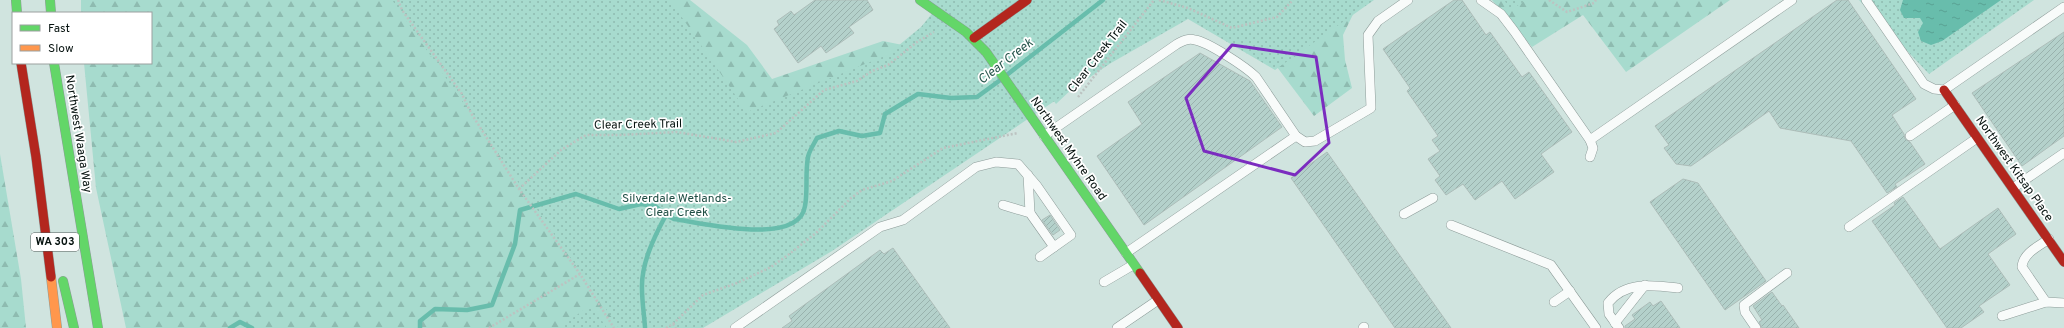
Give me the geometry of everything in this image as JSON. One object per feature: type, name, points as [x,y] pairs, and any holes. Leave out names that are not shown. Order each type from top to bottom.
[{"type":"main road","points":[[16,0],[17,12]]},
{"type":"main road","points":[[50,0],[51,12]]},
{"type":"main road","name":"Northwest Myhre Road","points":[[920,0],[974,38],[997,67],[1178,328]]},
{"type":"main road","points":[[974,38],[1027,0]]},
{"type":"main road","name":"WA 303","points":[[21,64],[36,157],[58,258]]},
{"type":"main road","name":"Northwest Waaga Way","points":[[54,64],[78,209]]},
{"type":"main road","name":"Northwest Kitsap Place","points":[[1944,90],[2064,260]]},
{"type":"main road","points":[[36,157],[57,328]]},
{"type":"main road","points":[[78,209],[103,298]]},
{"type":"main road","name":"WA 303","points":[[78,209],[98,328]]},
{"type":"main road","points":[[62,274],[74,328]]},
{"type":"lane","points":[[1044,136],[1177,44],[1188,39],[1204,43],[1249,70],[1256,77],[1296,136],[1305,142],[1315,141],[1371,108],[1368,35],[1370,30],[1378,21],[1408,0]]},
{"type":"lane","points":[[1481,0],[1500,14],[1514,31],[1590,140],[1593,148],[1590,157]]},
{"type":"lane","points":[[1590,140],[1792,0]]},
{"type":"lane","points":[[1866,0],[1924,84],[1934,90],[1944,90],[2064,7]]},
{"type":"lane","points":[[1910,136],[1954,105]]},
{"type":"lane","points":[[1126,254],[1296,136]]},
{"type":"lane","points":[[1849,228],[1978,137]]},
{"type":"lane","points":[[2013,188],[2064,153]]},
{"type":"lane","points":[[735,328],[880,227],[903,220],[976,167],[996,162],[1018,164],[1038,186],[1072,235],[1040,257]]},
{"type":"lane","points":[[1028,175],[1030,214],[1054,248]]},
{"type":"lane","points":[[1404,214],[1433,198]]},
{"type":"lane","points":[[1003,205],[1030,214]]},
{"type":"lane","points":[[1451,225],[1551,265],[1596,328]]},
{"type":"lane","points":[[2046,302],[2022,267],[2022,262],[2027,255],[2048,239]]},
{"type":"lane","points":[[1104,282],[1133,265]]},
{"type":"lane","points":[[1756,328],[1746,312],[1744,305],[1746,302],[1787,273]]},
{"type":"lane","points":[[1645,285],[1617,325],[1609,314],[1608,303],[1615,294],[1633,286],[1645,285],[1678,288]]},
{"type":"lane","points":[[1554,302],[1570,291]]},
{"type":"lane","points":[[1117,328],[1158,300]]},
{"type":"lane","points":[[2002,316],[2046,302],[2064,303]]},
{"type":"path","points":[[398,0],[402,10],[462,94],[471,114],[519,189],[580,274],[614,328]]},
{"type":"path","name":"Clear Creek Trail","points":[[1076,100],[1154,0]]},
{"type":"path","points":[[1158,0],[1188,8],[1232,28],[1277,17],[1293,0]]},
{"type":"path","points":[[1549,0],[1566,12],[1594,4],[1596,0]]},
{"type":"path","name":"Clear Creek Trail","points":[[519,189],[556,155],[586,135],[620,136],[677,132],[736,142],[776,133],[824,90],[857,81],[872,70],[888,65],[917,42],[935,31]]},
{"type":"path","points":[[666,328],[673,324],[703,295],[737,283],[771,267],[816,233],[850,198],[862,190],[892,181],[943,148],[1018,133]]},
{"type":"path","points":[[489,328],[580,274]]},
{"type":"path","points":[[673,324],[676,328]]},
{"type":"highlighted area","points":[[1232,45],[1316,57],[1329,143],[1295,175],[1204,151],[1186,98]]},
{"type":"green space","points":[[81,0],[690,0],[747,45],[772,79],[883,41],[932,51],[646,328],[126,328],[96,188],[84,64],[152,64],[152,12],[81,12]]},
{"type":"green space","name":"Silverdale Wetlands- Clear Creek","points":[[392,0],[670,0],[747,112],[887,55],[921,27],[935,10],[920,0],[1374,0],[1275,70],[1188,19],[1111,63],[832,251],[703,328],[619,328]]},
{"type":"green space","points":[[1077,0],[1360,0],[1343,35],[1345,60],[1352,88],[1314,116],[1268,55],[1176,10],[1091,71],[1056,104],[1019,53],[1027,36]]},
{"type":"green space","points":[[1492,0],[1730,0],[1626,72],[1583,15],[1532,47]]},
{"type":"green space","points":[[1504,0],[1526,0],[1511,10]]},
{"type":"green space","points":[[1859,0],[2034,0],[1929,74]]},
{"type":"green space","points":[[0,154],[21,279],[26,328],[0,328]]},
{"type":"green space","points":[[591,305],[607,328],[558,328]]},
{"type":"water","points":[[1903,0],[2001,0],[1942,41],[1931,45],[1921,41],[1918,32],[1923,23],[1920,18],[1904,18],[1900,10]]},
{"type":"building","points":[[815,0],[867,0],[873,10],[849,27],[854,33],[826,53],[821,46],[798,63],[774,29],[779,25],[777,21],[791,11],[794,15]]},
{"type":"building","points":[[1454,0],[1462,0],[1486,35],[1490,32],[1522,77],[1529,72],[1572,132],[1541,154],[1554,172],[1515,199],[1502,181],[1475,200],[1463,184],[1446,195],[1435,180],[1440,176],[1428,159],[1440,151],[1432,140],[1438,136],[1407,91],[1410,88],[1383,49]]},
{"type":"building","points":[[1837,0],[1848,0],[1916,99],[1892,115],[1904,134],[1905,139],[1910,142],[1925,164],[1895,184],[1897,187],[1887,193],[1851,141],[1780,128],[1769,111],[1691,166],[1676,164],[1664,148],[1669,145],[1655,126]]},
{"type":"building","points":[[2064,32],[2064,136],[2022,166],[1972,93]]},
{"type":"building","points":[[1200,53],[1250,81],[1282,127],[1144,225],[1097,156],[1142,124],[1128,102]]},
{"type":"building","points":[[1327,152],[1451,328],[1395,328],[1291,178]]},
{"type":"building","points":[[1683,179],[1698,183],[1766,281],[1725,310],[1650,202]]},
{"type":"building","points":[[1903,197],[1940,249],[1998,208],[2016,234],[1988,254],[2010,285],[1979,306],[1984,312],[1961,328],[1947,328],[1872,221],[1895,205],[1894,203]]},
{"type":"building","points":[[1050,215],[1060,230],[1053,235],[1042,220]]},
{"type":"building","points":[[893,248],[950,328],[782,328],[792,321],[789,316],[880,250],[884,254]]},
{"type":"building","points":[[1772,292],[1799,328],[1762,328],[1759,322],[1762,320],[1753,306]]},
{"type":"building","points":[[1661,301],[1680,328],[1625,328],[1625,326],[1635,319],[1632,315],[1650,302],[1653,306]]},
{"type":"waterway","name":"Clear Creek","points":[[1008,74],[1103,0]]},
{"type":"waterway","name":"Clear Creek","points":[[420,328],[420,321],[435,309],[467,310],[492,305],[515,244],[520,210],[576,194],[619,209],[641,204],[655,206],[666,215],[674,219],[705,224],[748,229],[768,229],[786,226],[799,218],[805,206],[808,157],[817,138],[839,131],[862,136],[880,133],[885,114],[918,94],[951,98],[977,97],[999,81]]},
{"type":"waterway","points":[[645,327],[642,280],[649,251],[666,215]]},
{"type":"waterway","name":"Clear Creek","points":[[230,328],[240,322],[252,328]]},
{"type":"traffic: fast","points":[[16,0],[17,12]]},
{"type":"traffic: fast","points":[[50,0],[51,12]]},
{"type":"traffic: fast","points":[[920,0],[966,32],[986,52],[1140,273]]},
{"type":"traffic: fast","points":[[54,64],[98,328]]},
{"type":"traffic: fast","points":[[63,281],[74,328]]},
{"type":"traffic: slow","points":[[51,277],[57,328]]},
{"type":"traffic: jam","points":[[974,38],[1027,0]]},
{"type":"traffic: jam","points":[[21,64],[36,157],[51,277]]},
{"type":"traffic: jam","points":[[1944,90],[2064,262]]},
{"type":"traffic: jam","points":[[1140,273],[1178,328]]}]
